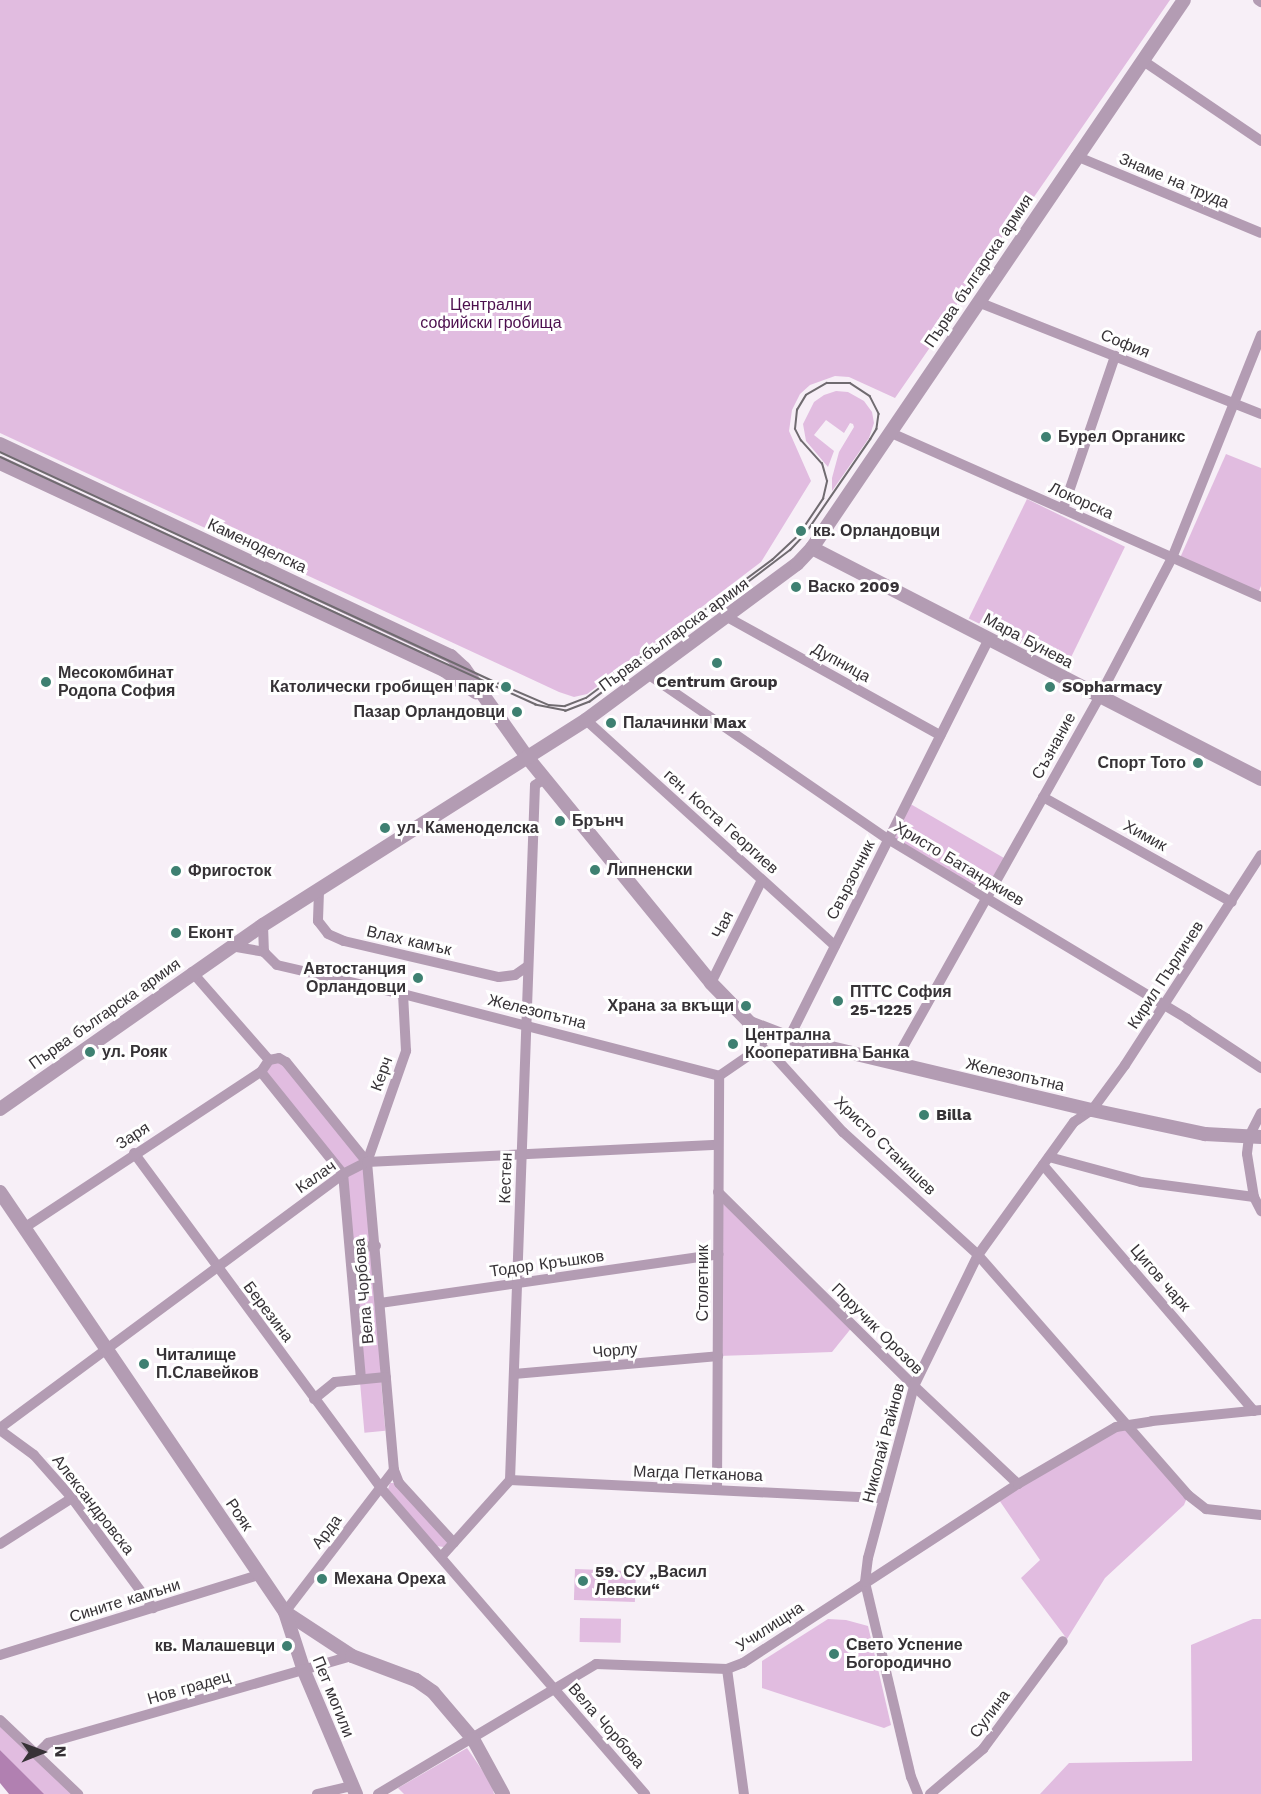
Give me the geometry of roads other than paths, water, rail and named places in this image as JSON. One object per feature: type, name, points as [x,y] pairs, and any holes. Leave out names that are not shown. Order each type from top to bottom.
[{"type":"street","name":"Първа българска армия","points":[[0,1109],[231,946],[586,720],[797,564],[812,548],[1184,0]]},
{"type":"street","points":[[1142,60],[1261,141]]},
{"type":"street","name":"Знаме на труда","points":[[1076,156],[1261,233]]},
{"type":"street","name":"София","points":[[978,302],[1261,414]]},
{"type":"street","name":"Съзнание","points":[[894,1063],[1099,697],[1172,558],[1261,335]]},
{"type":"street","points":[[1063,509],[1115,356]]},
{"type":"street","name":"Локорска","points":[[889,432],[1261,597]]},
{"type":"street","name":"Каменоделска","points":[[0,444],[452,656],[464,668],[527,757]]},
{"type":"street","name":"Каменоделска","points":[[0,464],[444,670],[484,699]]},
{"type":"street","name":"Мара Бунева","points":[[812,548],[1261,779]]},
{"type":"street","name":"Дупница","points":[[726,617],[940,735]]},
{"type":"street","name":"Свързочник","points":[[789,1038],[989,639]]},
{"type":"street","name":"Христо Батанджиев","points":[[649,675],[888,839],[1165,1005],[1261,1068]]},
{"type":"street","name":"ген. Коста Георгиев","points":[[586,720],[835,946]]},
{"type":"street","points":[[527,757],[711,983],[743,1018],[765,1030],[761,1047],[719,1076]]},
{"type":"street","name":"Кестен","points":[[510,1480],[535,785],[544,778]]},
{"type":"street","name":"Химик","points":[[1043,797],[1232,902]]},
{"type":"street","name":"Кирил Пърличев","points":[[1092,1110],[1165,1005],[1261,855]]},
{"type":"street","name":"Чая","points":[[711,983],[762,880]]},
{"type":"street","name":"Влах камък","points":[[319,891],[318,921],[328,934],[344,941],[500,977],[515,975],[528,966]]},
{"type":"street","points":[[263,925],[264,952]]},
{"type":"street","points":[[231,946],[264,952],[277,965],[403,994]]},
{"type":"street","points":[[192,972],[269,1060]]},
{"type":"street","name":"Железопътна","points":[[403,994],[719,1076]]},
{"type":"street","name":"Керч","points":[[367,1162],[406,1051],[403,994]]},
{"type":"street","name":"Железопътна","points":[[765,1030],[789,1038],[1092,1110],[1205,1134],[1255,1137]]},
{"type":"street","name":"Христо Станишев","points":[[761,1047],[774,1056],[843,1132],[978,1255],[1188,1495],[1206,1509],[1261,1515]]},
{"type":"street","points":[[344,1174],[261,1072],[269,1060],[279,1058],[286,1062],[367,1162]]},
{"type":"street","name":"Заря","points":[[24,1228],[134,1153],[261,1072]]},
{"type":"street","name":"Столетник","points":[[717,1490],[719,1076]]},
{"type":"street","name":"Николай Райнов","points":[[918,1794],[911,1777],[865,1582],[868,1558],[914,1386],[978,1255],[1074,1122],[1092,1110]]},
{"type":"street","points":[[1261,1113],[1255,1137],[1247,1154],[1254,1197],[1261,1211]]},
{"type":"street","name":"Калач","points":[[0,1429],[105,1348],[216,1267],[344,1174],[367,1162],[718,1145]]},
{"type":"street","name":"Березина","points":[[134,1153],[380,1487]]},
{"type":"street","points":[[1046,1161],[1140,1182],[1254,1197]]},
{"type":"street","name":"Цигов чарк","points":[[1046,1161],[1258,1410]]},
{"type":"street","name":"Вела Чорбова","points":[[367,1162],[394,1470],[399,1483],[454,1543]]},
{"type":"street","name":"Вела Чорбова","points":[[344,1174],[361,1380]]},
{"type":"street","name":"Рояк","points":[[0,1192],[285,1612],[352,1656],[416,1680],[433,1692],[473,1740],[503,1794]]},
{"type":"street","name":"Поручик Орозов","points":[[718,1192],[914,1386],[1018,1484]]},
{"type":"street","points":[[351,1248],[376,1246]]},
{"type":"street","name":"Тодор Кръшков","points":[[380,1303],[718,1254]]},
{"type":"street","name":"Чорлу","points":[[514,1374],[718,1356]]},
{"type":"street","points":[[314,1399],[335,1382],[386,1377]]},
{"type":"street","points":[[1125,1424],[1258,1410]]},
{"type":"street","name":"Училищна","points":[[378,1794],[473,1740],[597,1664],[727,1669],[743,1663],[1018,1484],[1107,1432],[1125,1424]]},
{"type":"street","name":"Александровска","points":[[0,1429],[34,1455],[72,1498],[153,1608]]},
{"type":"street","name":"Арда","points":[[285,1612],[394,1470]]},
{"type":"street","points":[[441,1557],[510,1480]]},
{"type":"street","name":"Магда Петканова","points":[[510,1480],[884,1497]]},
{"type":"street","name":"Вела Чорбова","points":[[380,1487],[645,1794]]},
{"type":"street","points":[[0,1544],[72,1498]]},
{"type":"street","name":"Сините камъни","points":[[0,1655],[260,1575]]},
{"type":"street","name":"Пет могили","points":[[285,1612],[304,1671],[354,1790]]},
{"type":"street","name":"Сулина","points":[[930,1794],[983,1749],[1063,1641]]},
{"type":"street","name":"Нов градец","points":[[37,1754],[48,1743],[352,1656]]},
{"type":"street","points":[[727,1669],[744,1794]]},
{"type":"street","points":[[0,1720],[78,1794]]},
{"type":"street","points":[[317,1794],[354,1790]]},
{"type":"tram line","points":[[0,452],[495,682],[549,705],[565,706],[586,698],[772,560],[798,536],[823,499],[827,481],[822,464],[801,441],[795,429],[797,410],[806,395],[827,383],[850,383],[870,396],[879,414],[877,429],[871,439],[805,535],[791,550],[590,702],[566,711],[536,705],[0,457]]},
{"type":"place","name":"Бурел Органикс","points":[[1046,437]]},
{"type":"place","name":"кв. Орландовци","points":[[801,531]]},
{"type":"place","name":"Васко 2009","points":[[796,587]]},
{"type":"place","name":"Centrum Group","points":[[717,663]]},
{"type":"place","name":"Месокомбинат Родопа София","points":[[46,682]]},
{"type":"place","name":"Католически гробищен парк","points":[[506,687]]},
{"type":"place","name":"SOpharmacy","points":[[1050,687]]},
{"type":"place","name":"Пазар Орландовци","points":[[517,712]]},
{"type":"place","name":"Палачинки Max","points":[[611,723]]},
{"type":"place","name":"Спорт Тото","points":[[1198,763]]},
{"type":"place","name":"Брънч","points":[[560,821]]},
{"type":"place","name":"ул. Каменоделска","points":[[385,828]]},
{"type":"place","name":"Липненски","points":[[595,870]]},
{"type":"place","name":"Фригосток","points":[[176,871]]},
{"type":"place","name":"Еконт","points":[[176,933]]},
{"type":"place","name":"Автостанция Орландовци","points":[[418,978]]},
{"type":"place","name":"ПТТС София 25-1225","points":[[838,1001]]},
{"type":"place","name":"Храна за вкъщи","points":[[746,1006]]},
{"type":"place","name":"Централна Кооперативна Банка","points":[[733,1044]]},
{"type":"place","name":"ул. Рояк","points":[[90,1052]]},
{"type":"place","name":"Billa","points":[[924,1115]]},
{"type":"place","name":"Читалище П.Славейков","points":[[144,1364]]},
{"type":"place","name":"Механа Ореха","points":[[322,1579]]},
{"type":"place","name":"59. СУ „Васил Левски“","points":[[583,1581]]},
{"type":"place","name":"кв. Малашевци","points":[[287,1646]]},
{"type":"place","name":"Свето Успение Богородично","points":[[834,1654]]},
{"type":"park label","name":"Централни софийски гробища","points":[[491,314]]}]
